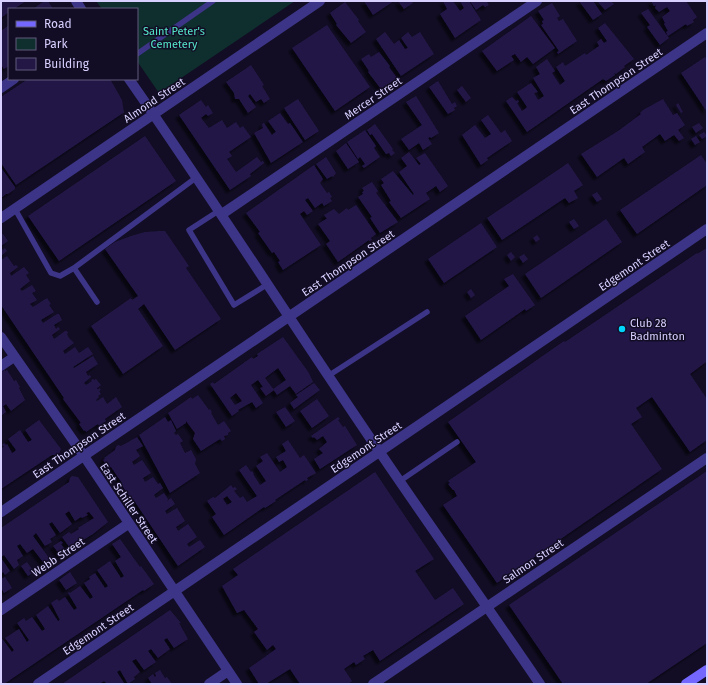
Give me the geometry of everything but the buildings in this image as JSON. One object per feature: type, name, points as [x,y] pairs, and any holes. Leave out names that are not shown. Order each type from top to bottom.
[{"type":"main road","points":[[686,684],[707,670]]},
{"type":"street","name":"Almond Street","points":[[1,218],[320,1]]},
{"type":"street","name":"Mercer Street","points":[[221,212],[537,1]]},
{"type":"street","name":"East Thompson Street","points":[[1,512],[707,33]]},
{"type":"street","points":[[1,88],[13,80]]},
{"type":"street","points":[[130,80],[221,212],[328,376],[540,684]]},
{"type":"street","name":"Edgemont Street","points":[[38,684],[707,229]]},
{"type":"street","name":"East Schiller Street","points":[[1,337],[84,456],[128,524],[237,684]]},
{"type":"street","points":[[1,366],[14,357]]},
{"type":"street","name":"Salmon Street","points":[[373,684],[707,458]]},
{"type":"street","name":"Webb Street","points":[[1,610],[128,524]]},
{"type":"street","points":[[209,684],[228,671]]},
{"type":"lane","points":[[138,53],[213,1]]},
{"type":"lane","points":[[15,209],[51,273],[60,276],[74,268],[197,177]]},
{"type":"lane","points":[[221,212],[189,230],[234,305],[268,284]]},
{"type":"lane","points":[[74,268],[97,302]]},
{"type":"lane","points":[[328,376],[427,312]]},
{"type":"lane","points":[[400,481],[457,442]]},
{"type":"green space","name":"Saint Peter's Cemetery","points":[[96,1],[295,1],[159,93],[138,62],[138,8],[101,8]]},
{"type":"place","name":"Club 28 Badminton","points":[[622,329]]}]
